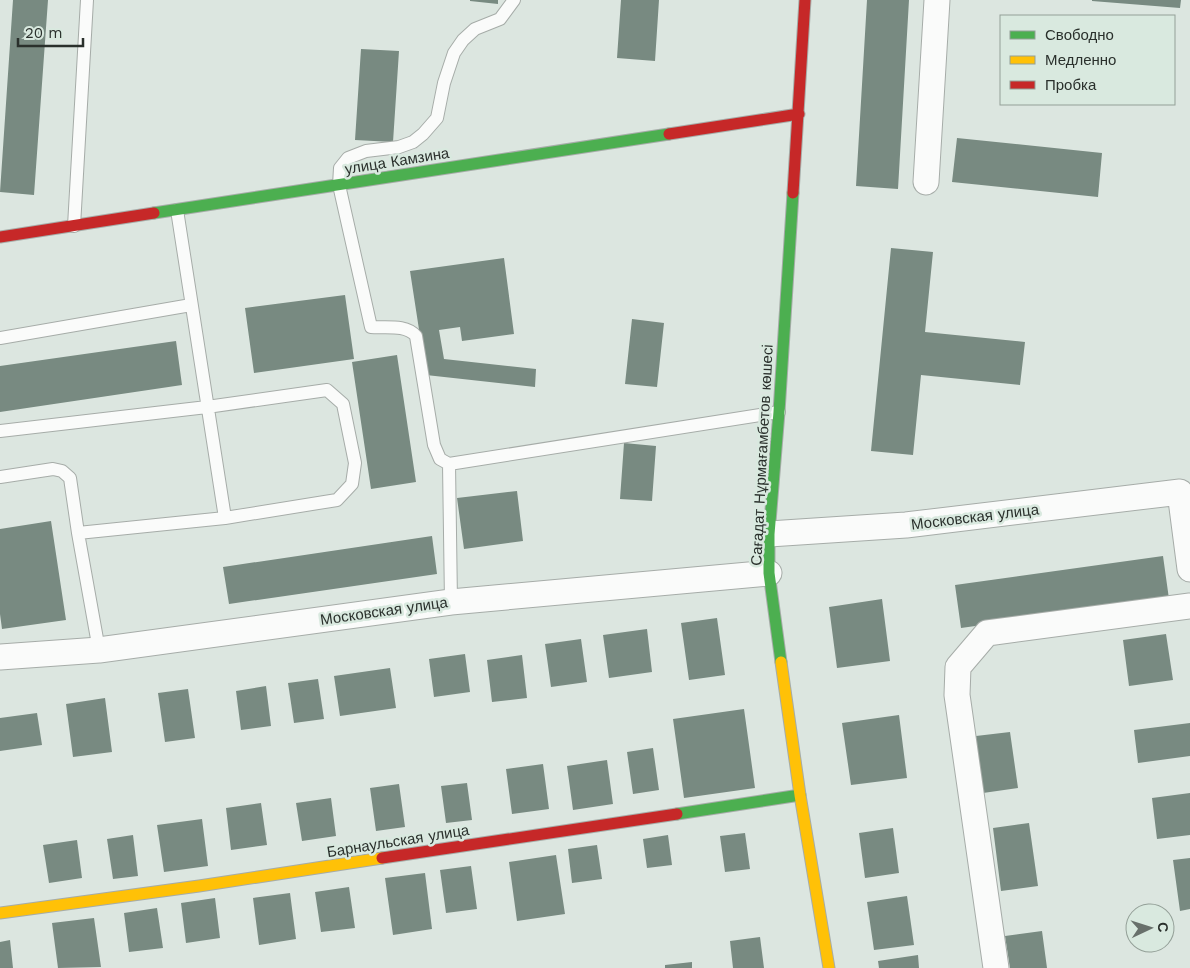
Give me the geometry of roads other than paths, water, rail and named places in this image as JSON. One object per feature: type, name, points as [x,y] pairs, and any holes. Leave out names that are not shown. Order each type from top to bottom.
[{"type":"main road","name":"Сағадат Нұрмағамбетов көшесі","points":[[805,0],[779,412],[769,534],[769,573],[800,795],[829,968]]},
{"type":"main road","name":"улица Камзина","points":[[0,238],[798,114]]},
{"type":"main road","name":"Барнаульская улица","points":[[0,913],[199,886],[800,795]]},
{"type":"street","points":[[926,182],[937,0]]},
{"type":"street","name":"Московская улица","points":[[769,534],[906,526],[1180,492],[1190,569]]},
{"type":"street","name":"Московская улица","points":[[0,658],[100,650],[451,602],[769,573]]},
{"type":"street","points":[[996,968],[957,695],[958,667],[987,633],[1190,606]]},
{"type":"lane","points":[[74,226],[87,0]]},
{"type":"lane","points":[[514,0],[500,19],[475,29],[463,40],[454,53],[444,83],[437,118],[424,134],[413,142],[399,147],[366,151],[348,158],[340,168],[339,185],[371,327],[404,328],[412,331],[416,336],[434,445],[440,459],[449,464],[779,412]]},
{"type":"lane","points":[[177,210],[225,518]]},
{"type":"lane","points":[[0,338],[191,306]]},
{"type":"lane","points":[[0,430],[207,407],[327,390],[343,404],[355,463],[352,484],[337,500],[225,518],[78,532]]},
{"type":"lane","points":[[449,464],[451,602]]},
{"type":"lane","points":[[0,477],[53,469],[62,471],[70,478],[100,650]]}]
